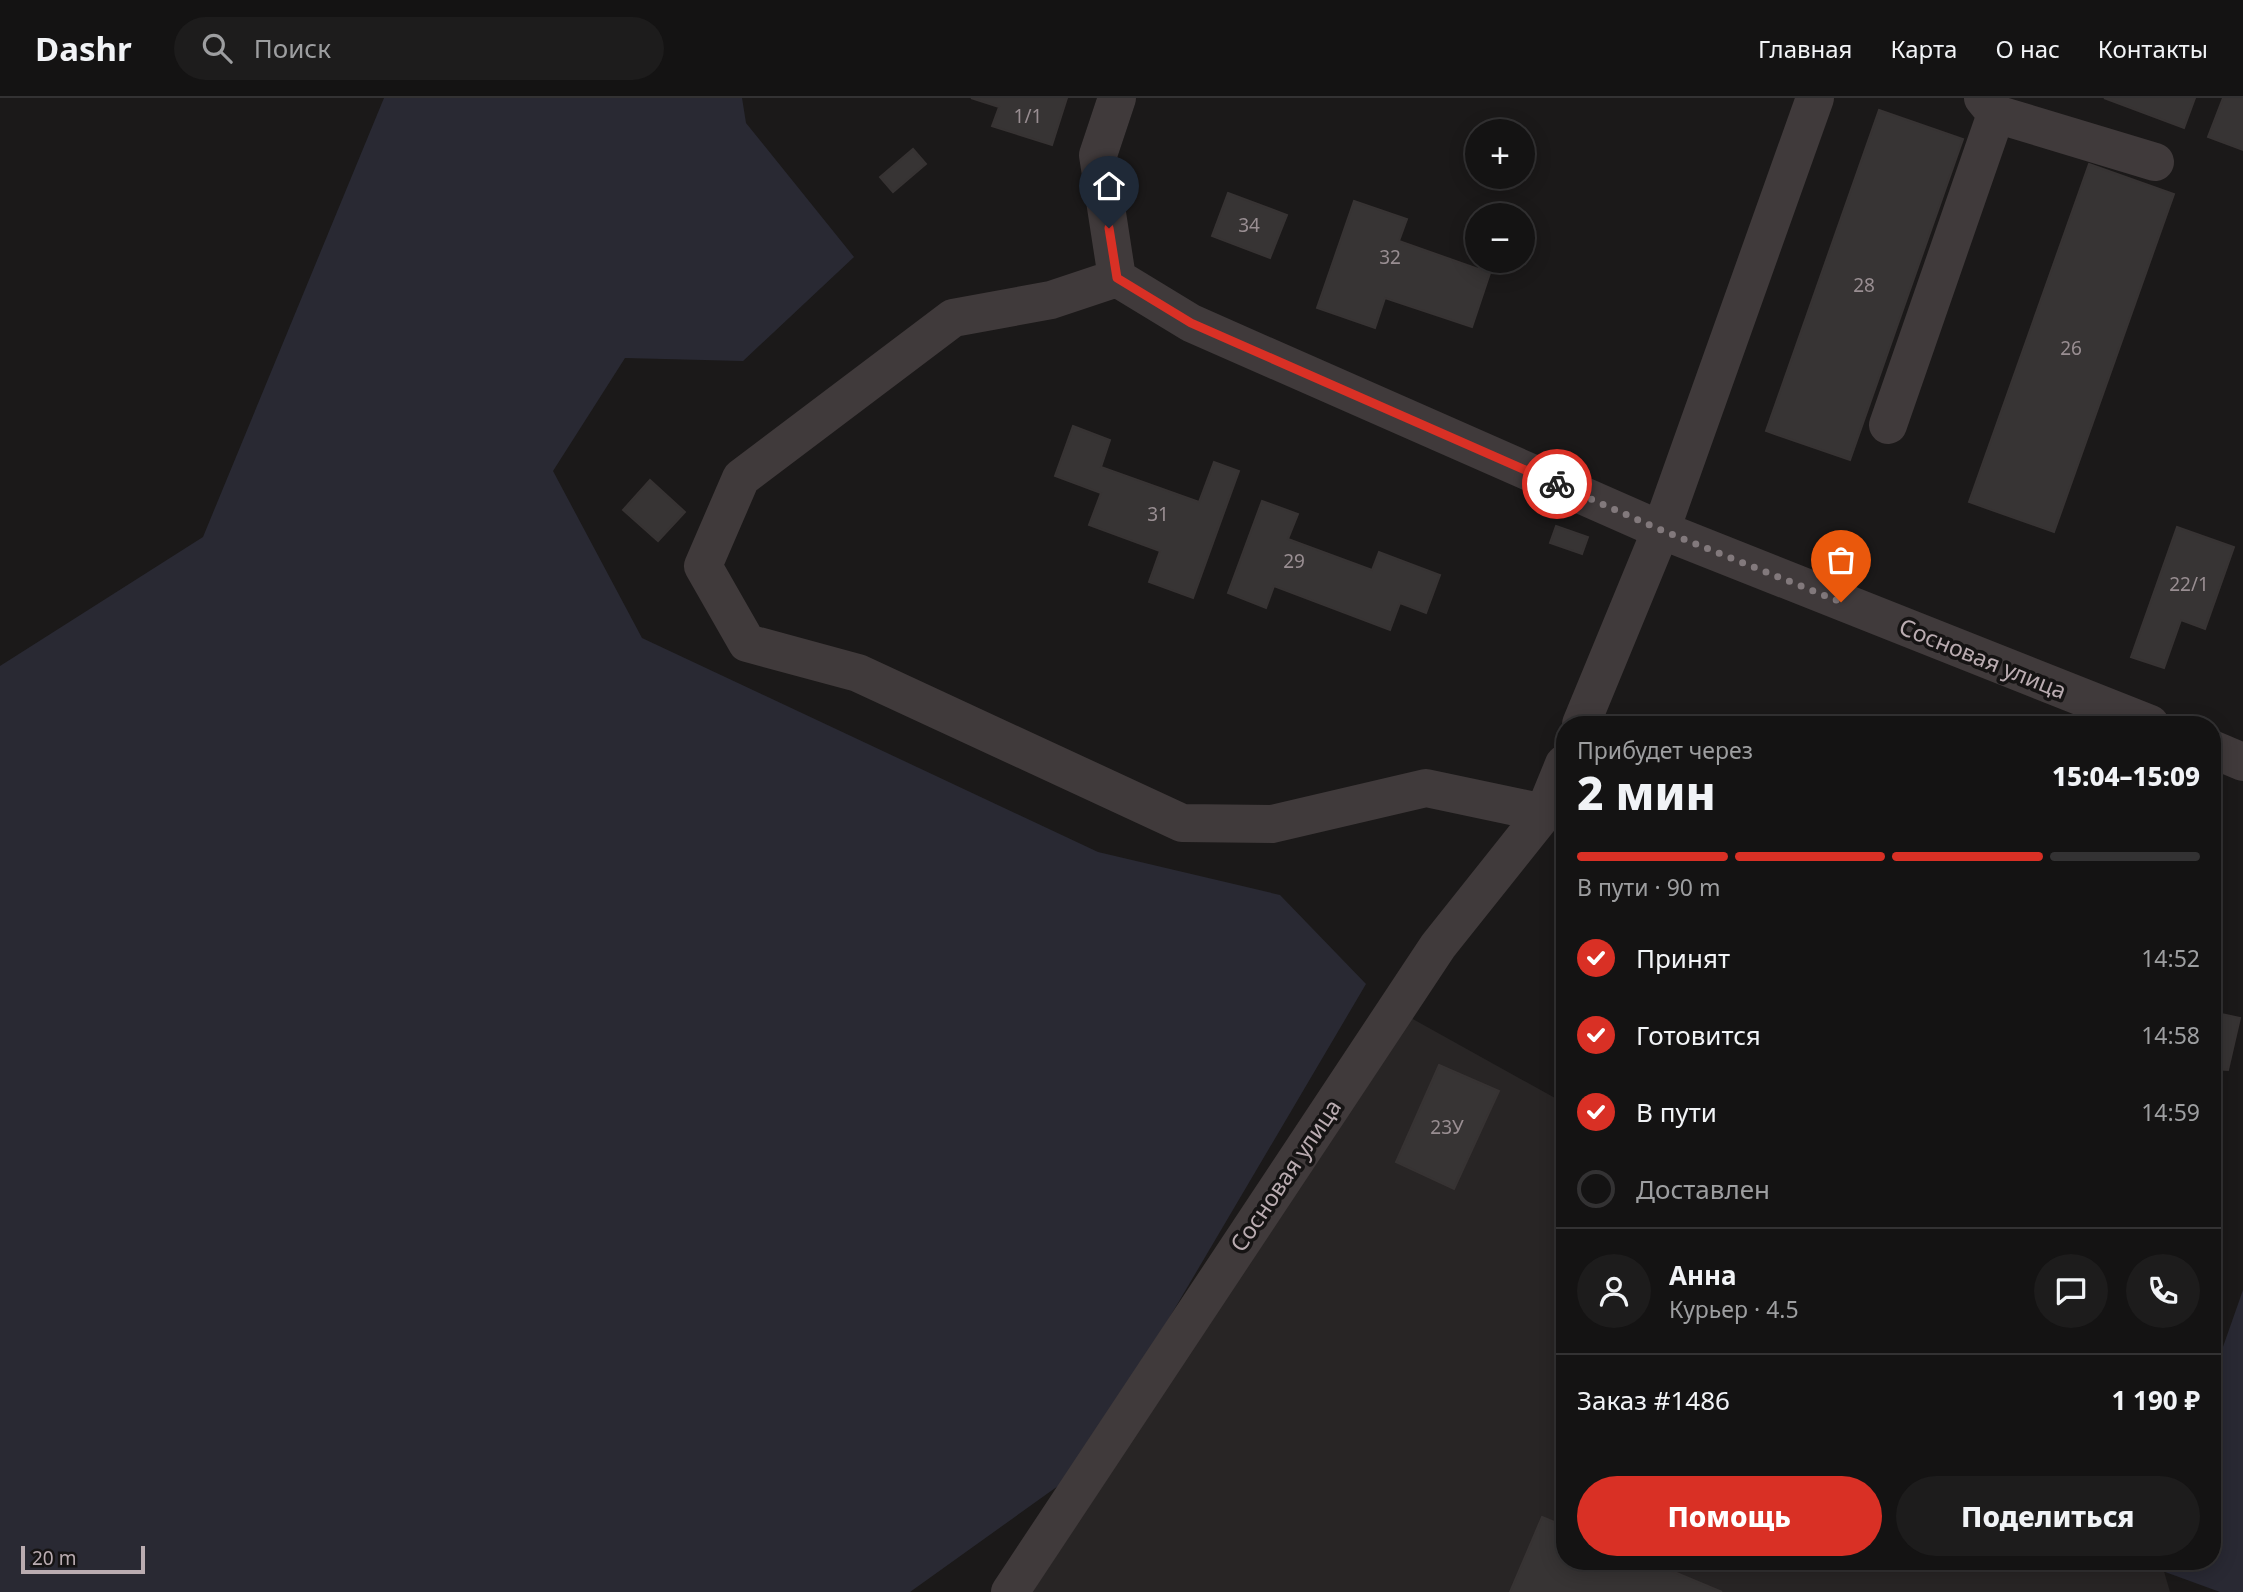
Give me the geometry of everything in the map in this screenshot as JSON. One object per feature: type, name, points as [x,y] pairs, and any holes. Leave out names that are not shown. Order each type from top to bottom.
[{"type":"street","points":[[1117,98],[1098,155],[1117,278],[1051,300],[954,318],[741,478],[703,566],[747,643],[858,673],[1182,823],[1272,824],[1426,788],[1544,813]]},
{"type":"street","points":[[1584,716],[1661,530],[1815,98]]},
{"type":"street","points":[[1888,425],[1990,106],[2155,162]]},
{"type":"street","name":"Сосновая улица","points":[[1117,278],[1191,323],[1661,530],[2130,716]]},
{"type":"street","points":[[2221,753],[2243,762]]},
{"type":"street","name":"Сосновая улица","points":[[1010,1592],[1438,946],[1544,813],[1556,784]]},
{"type":"shaded area","points":[[384,98],[742,98],[746,123],[854,257],[743,361],[625,358],[553,471],[642,638],[1098,852],[1280,895],[1366,984],[1079,1471],[910,1592],[0,1592],[0,666],[203,537]]},
{"type":"shaded area","points":[[1411,1018],[1556,1099],[1556,1570],[2164,1570],[2170,1592],[1032,1592]]},
{"type":"shaded area","points":[[2243,1290],[2243,1592],[2220,1592],[2160,1570],[2221,1570],[2221,1352]]},
{"type":"building","points":[[971,98],[1067,98],[1052,145],[992,126],[999,107]]},
{"type":"building","points":[[2104,98],[2195,98],[2184,128]]},
{"type":"building","points":[[2223,98],[2243,98],[2243,150],[2208,137]]},
{"type":"building","points":[[1879,110],[1963,139],[1850,460],[1766,431]]},
{"type":"building","points":[[913,149],[926,164],[893,192],[880,177]]},
{"type":"building","points":[[2089,164],[2174,194],[2054,532],[1969,502]]},
{"type":"building","points":[[1228,193],[1287,215],[1270,258],[1212,236]]},
{"type":"building","points":[[1354,201],[1407,219],[1399,241],[1465,264],[1465,273],[1490,273],[1472,327],[1385,298],[1375,328],[1317,308]]},
{"type":"building","points":[[1073,426],[1110,440],[1101,467],[1199,502],[1214,462],[1239,471],[1193,598],[1149,582],[1160,551],[1089,525],[1101,493],[1055,476]]},
{"type":"building","points":[[650,480],[685,512],[658,541],[623,510]]},
{"type":"building","points":[[1262,501],[1298,514],[1288,539],[1372,570],[1379,552],[1440,575],[1426,613],[1400,603],[1390,630],[1274,586],[1266,608],[1228,593]]},
{"type":"building","points":[[1556,526],[1588,537],[1582,554],[1550,543]]},
{"type":"building","points":[[2177,527],[2234,547],[2205,629],[2181,620],[2164,668],[2131,657]]},
{"type":"building","points":[[2221,1014],[2240,1018],[2228,1070],[2221,1070]]},
{"type":"building","points":[[1439,1065],[1499,1091],[1454,1189],[1396,1162]]},
{"type":"building","points":[[1542,1517],[1556,1523],[1556,1570],[1669,1570],[1722,1592],[1510,1592]]},
{"type":"way so far","points":[[1557,484],[1661,530],[1841,602]]},
{"type":"route","points":[[1109,228],[1117,278],[1191,323],[1557,484]]}]
